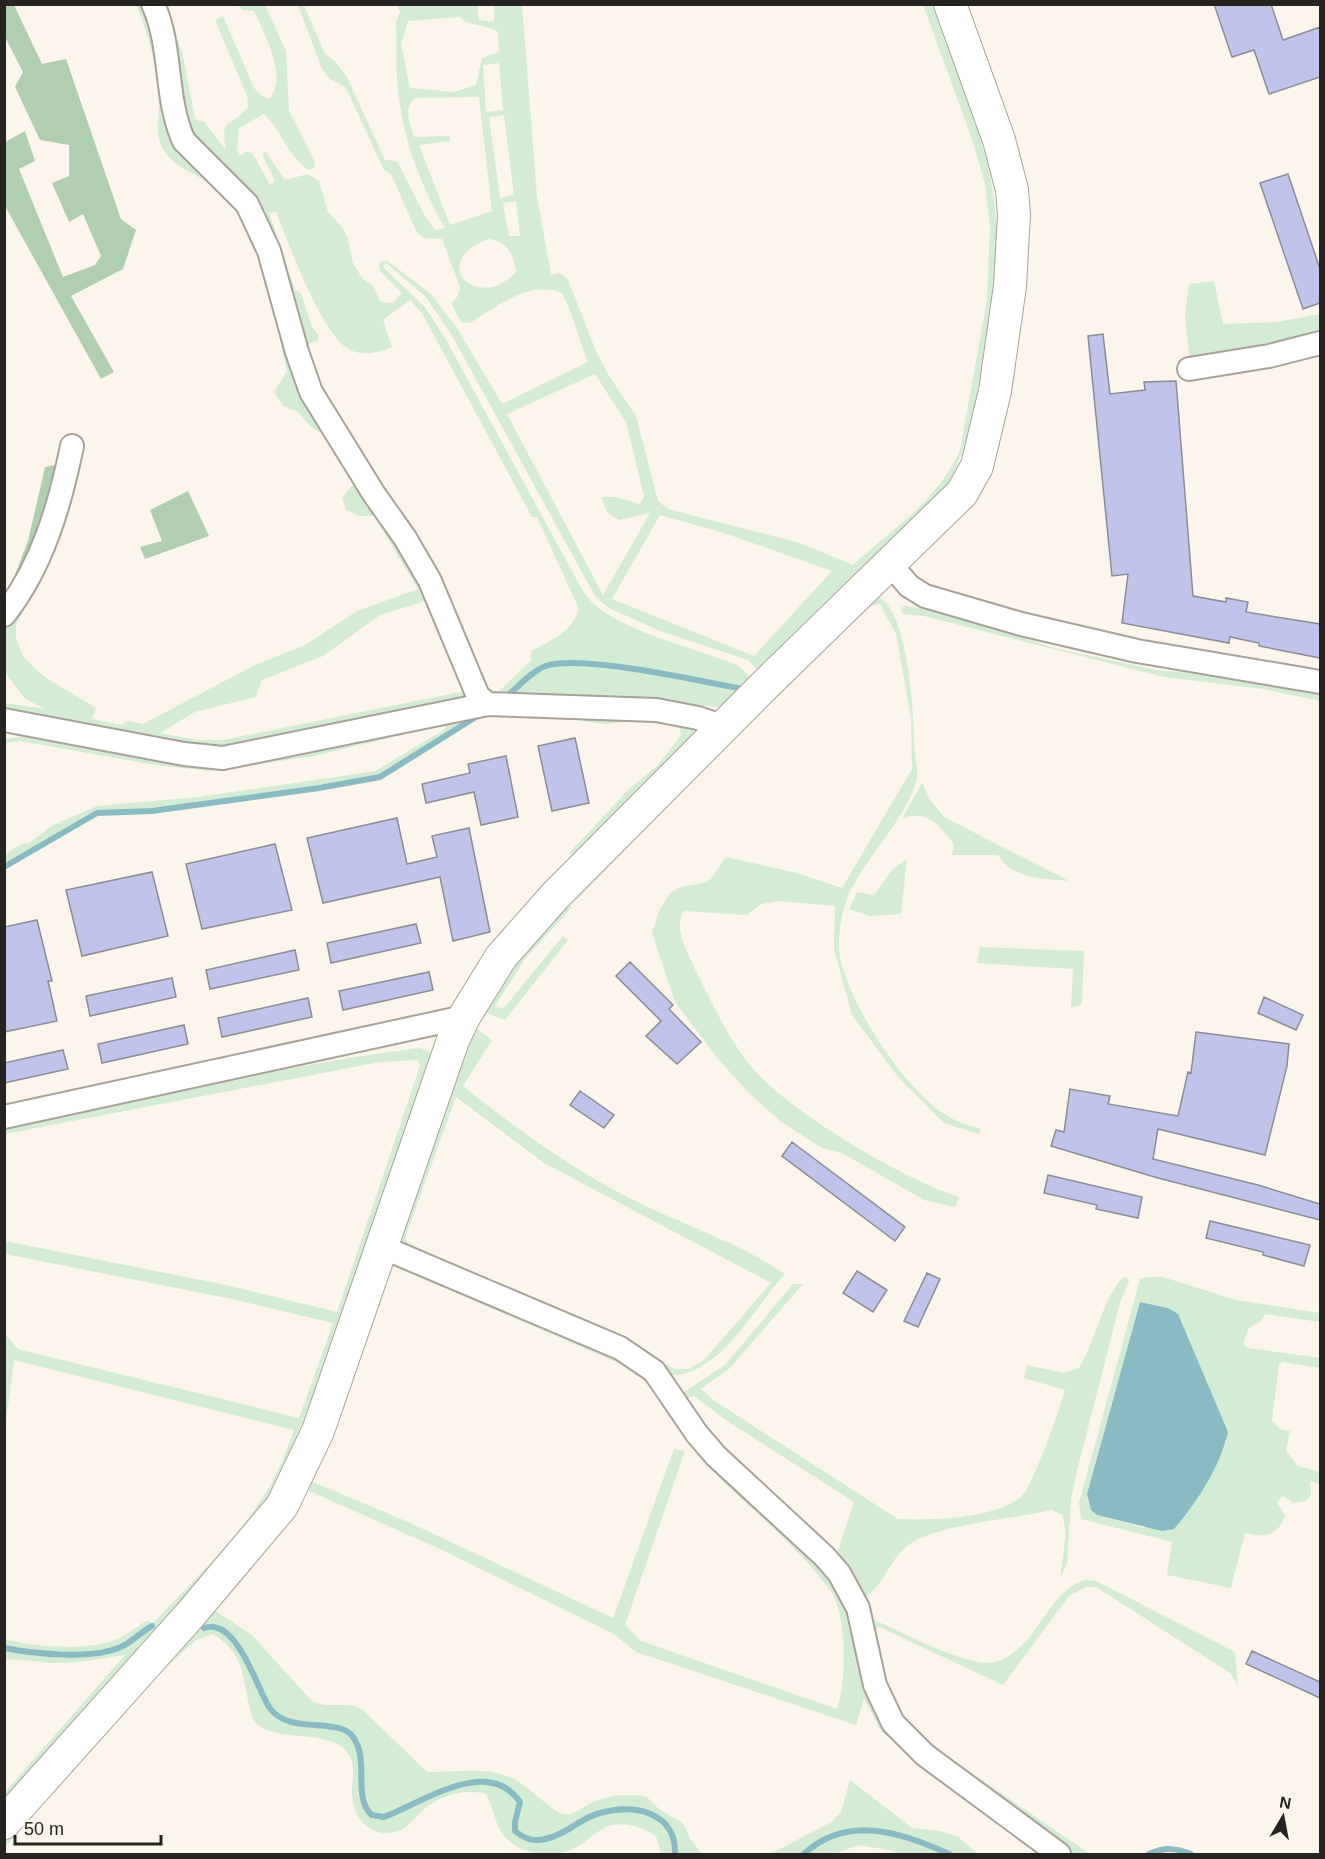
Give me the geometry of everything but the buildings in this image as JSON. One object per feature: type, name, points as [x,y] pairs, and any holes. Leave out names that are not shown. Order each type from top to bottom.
[{"type":"street","points":[[153,4],[162,30],[171,100],[180,133],[204,163],[247,204],[269,251],[297,352],[311,392],[420,563],[442,607],[478,696],[488,704]]},
{"type":"street","points":[[4,1823],[190,1615],[282,1506],[318,1431],[441,1072],[464,1017],[501,957],[521,932],[620,829],[962,493],[977,466],[995,391],[1010,286],[1014,242],[1012,190],[999,140],[950,4]]},
{"type":"street","points":[[1189,369],[1269,356],[1320,343]]},
{"type":"street","points":[[4,615],[16,600],[38,557],[63,493],[72,446]]},
{"type":"street","points":[[891,565],[909,586],[926,596],[1021,624],[1137,651],[1320,682]]},
{"type":"street","points":[[11,726],[184,754],[223,758],[488,704],[656,710],[698,718],[724,728]]},
{"type":"street","points":[[4,1117],[464,1017]]},
{"type":"street","points":[[382,1247],[620,1348],[654,1371],[697,1434],[716,1456],[824,1556],[839,1574],[858,1608],[875,1685],[893,1723],[925,1755],[1059,1854]]},
{"type":"green space","points":[[5,4],[14,5],[42,64],[66,59],[121,219],[136,230],[123,269],[71,296],[114,372],[101,379],[5,206],[5,142],[25,131],[35,161],[19,169],[63,277],[95,265],[101,256],[83,214],[69,222],[52,183],[69,176],[69,145],[40,140],[15,87],[23,72],[5,37]]},
{"type":"green space","points":[[136,5],[149,5],[167,102],[249,216],[292,352],[400,537],[474,694],[242,744],[196,745],[5,713],[5,703],[45,709],[24,698],[5,672],[4,618],[51,551],[16,625],[16,638],[23,656],[43,676],[96,708],[92,719],[122,725],[127,721],[143,724],[255,665],[305,645],[357,611],[418,589],[374,516],[360,516],[346,510],[342,498],[355,482],[324,435],[311,427],[298,412],[283,406],[274,392],[287,371],[272,303],[258,256],[238,214],[225,196],[208,182],[180,167],[165,152],[160,142],[157,129],[159,106],[157,80]],"holes":[[[426,601],[465,691],[223,740],[197,740],[160,733],[195,712],[256,697],[262,680],[323,656],[380,615]]]},
{"type":"green space","points":[[158,5],[167,5],[183,56],[195,119],[204,122],[226,150],[225,127],[248,107],[247,96],[215,20],[223,16],[254,88],[269,99],[275,90],[276,79],[273,55],[254,11],[242,10],[239,5],[265,5],[286,51],[289,111],[314,160],[315,168],[309,170],[302,165],[264,114],[239,128],[237,150],[240,156],[247,151],[253,154],[270,185],[275,181],[262,154],[266,152],[285,180],[308,174],[319,181],[328,212],[342,227],[348,239],[353,264],[363,279],[373,286],[381,302],[393,303],[402,293],[380,271],[379,263],[386,260],[430,293],[457,328],[502,404],[588,362],[562,293],[550,290],[526,292],[502,303],[470,323],[461,322],[451,303],[458,296],[460,287],[442,239],[424,238],[417,233],[391,174],[384,170],[346,88],[329,78],[322,69],[298,5],[304,5],[325,54],[336,62],[347,77],[385,160],[397,161],[426,218],[435,230],[445,228],[430,200],[412,157],[399,100],[396,22],[400,12],[397,5],[477,5],[479,20],[494,22],[494,5],[522,5],[537,196],[551,275],[560,273],[568,280],[596,351],[609,376],[636,416],[658,501],[668,509],[800,543],[853,565],[926,500],[950,469],[960,450],[987,300],[990,227],[985,184],[972,139],[923,5],[933,5],[977,127],[990,177],[996,220],[996,261],[992,303],[977,395],[970,427],[954,472],[947,486],[761,674],[748,660],[660,631],[609,608],[595,596],[450,332],[425,296],[386,263],[383,267],[425,307],[445,338],[577,580],[591,601],[627,625],[739,666],[749,676],[748,686],[725,707],[487,696],[315,390],[277,265],[188,139]],"holes":[[[460,17],[469,23],[489,27],[498,32],[499,52],[482,58],[476,85],[454,92],[410,88],[401,44],[408,21]],[[499,63],[503,110],[486,112],[483,65]],[[479,97],[492,211],[450,225],[419,145],[450,141],[450,136],[414,137],[408,116],[409,107],[415,98]],[[504,115],[514,195],[500,198],[489,117]],[[516,201],[520,236],[509,236],[503,203]],[[276,212],[316,306],[337,339],[347,348],[352,351],[369,353],[392,347],[383,320],[410,300],[422,313],[532,517],[537,517],[579,609],[566,630],[531,651],[531,661],[498,692],[488,690],[325,392],[307,347],[310,343],[318,341],[318,334],[312,327],[301,293],[295,290],[269,213]],[[489,239],[505,246],[511,254],[516,272],[501,284],[486,288],[474,286],[464,280],[460,270],[461,259],[470,248]],[[595,374],[626,422],[644,496],[640,504],[615,497],[601,497],[607,512],[619,520],[650,513],[603,595],[507,414]],[[660,515],[724,533],[832,571],[754,656],[612,599]],[[554,661],[637,668],[741,685],[741,689],[636,672],[562,664],[537,673],[511,696],[506,694],[539,666]]]},
{"type":"green space","points":[[1214,281],[1223,324],[1277,322],[1320,314],[1320,331],[1196,359],[1189,355],[1185,316],[1189,284]]},
{"type":"green space","points":[[55,465],[52,492],[17,586],[13,580],[28,541],[45,467]]},
{"type":"green space","points":[[188,491],[209,536],[145,559],[140,547],[162,541],[150,510]]},
{"type":"green space","points":[[877,596],[888,605],[897,622],[903,644],[911,694],[917,776],[911,797],[894,826],[863,869],[847,899],[840,927],[840,957],[855,1000],[868,1024],[901,1072],[919,1093],[938,1109],[958,1121],[981,1129],[979,1134],[944,1123],[898,1077],[852,1015],[834,949],[835,906],[779,901],[761,904],[747,915],[684,911],[680,925],[681,933],[689,957],[723,1024],[748,1062],[774,1090],[823,1126],[881,1161],[936,1189],[959,1197],[955,1207],[924,1200],[842,1153],[822,1148],[780,1121],[747,1091],[718,1059],[675,1002],[652,933],[659,911],[670,893],[680,887],[704,883],[711,879],[726,857],[797,873],[842,888],[912,769],[911,717],[896,634],[880,604],[868,606],[749,722],[575,901],[576,895],[735,730],[856,609],[871,597]]},
{"type":"green space","points":[[905,606],[940,611],[1054,648],[1156,670],[1232,676],[1312,689],[1320,693],[1320,701],[1263,689],[1164,677],[924,616],[902,614],[901,608]]},
{"type":"green space","points":[[486,708],[379,776],[152,809],[97,812],[5,865],[4,855],[21,844],[29,843],[53,825],[97,806],[199,797],[375,771],[444,730],[448,724],[314,756],[210,771],[155,765],[20,741],[5,743],[5,739],[22,737],[111,745],[192,762]]},
{"type":"green space","points":[[574,711],[634,711],[664,714],[691,723],[694,731],[691,744],[576,862],[569,853],[629,789],[659,764],[681,735],[679,727],[662,720],[599,724],[574,719]]},
{"type":"green space","points":[[922,783],[930,800],[944,817],[1069,881],[1039,878],[1020,873],[1012,869],[998,855],[952,855],[954,844],[938,825],[926,817],[911,816],[902,819]]},
{"type":"green space","points":[[907,859],[901,914],[870,916],[849,909],[857,892],[874,895],[893,869]]},
{"type":"green space","points":[[565,905],[572,907],[525,959],[495,1006],[503,1009],[563,936],[568,940],[505,1020],[484,1012],[525,948]]},
{"type":"green space","points":[[980,947],[1084,951],[1082,1004],[1071,1008],[1073,969],[977,963]]},
{"type":"green space","points":[[477,1029],[492,1040],[463,1086],[483,1102],[543,1146],[607,1186],[748,1252],[785,1274],[733,1339],[718,1354],[684,1374],[665,1375],[402,1247],[397,1238],[473,1030]],"holes":[[[456,1097],[544,1163],[771,1283],[704,1360],[688,1369],[674,1369],[628,1342],[461,1270],[406,1241],[406,1235]]]},
{"type":"green space","points":[[420,1048],[433,1053],[340,1329],[273,1496],[5,1806],[5,1792],[125,1655],[49,1663],[5,1660],[5,1650],[48,1656],[106,1653],[120,1649],[155,1626],[152,1623],[121,1645],[96,1652],[64,1653],[17,1649],[5,1647],[5,1639],[44,1646],[90,1646],[115,1640],[147,1621],[153,1623],[216,1557],[246,1521],[270,1486],[294,1430],[14,1360],[5,1430],[5,1333],[18,1349],[299,1418],[333,1323],[232,1299],[5,1254],[5,1241],[231,1286],[337,1312],[420,1066],[418,1060],[380,1062],[5,1134],[5,1129],[263,1073]]},
{"type":"green space","points":[[393,1262],[627,1361],[642,1371],[652,1387],[628,1367],[393,1266],[311,1481],[408,1522],[613,1618],[674,1449],[685,1451],[625,1625],[641,1641],[837,1709],[844,1668],[844,1652],[841,1621],[834,1596],[803,1558],[696,1454],[703,1454],[790,1534],[842,1596],[905,1750],[881,1731],[864,1698],[856,1725],[636,1652],[614,1634],[440,1549],[307,1490],[214,1610],[252,1635],[311,1700],[324,1705],[350,1705],[363,1710],[427,1772],[484,1771],[507,1776],[522,1784],[560,1813],[571,1814],[593,1802],[613,1796],[647,1797],[660,1810],[683,1823],[691,1840],[702,1854],[677,1854],[675,1839],[670,1828],[662,1819],[640,1809],[613,1808],[600,1811],[553,1836],[542,1839],[530,1838],[517,1830],[522,1801],[508,1787],[492,1781],[474,1781],[455,1785],[384,1816],[372,1813],[364,1802],[362,1758],[357,1744],[361,1765],[361,1798],[364,1808],[371,1816],[384,1819],[453,1788],[472,1784],[490,1784],[506,1789],[519,1802],[513,1822],[514,1832],[525,1839],[535,1842],[545,1841],[593,1817],[627,1810],[653,1815],[660,1819],[674,1846],[674,1854],[661,1854],[656,1836],[641,1828],[624,1824],[612,1825],[599,1831],[568,1851],[547,1854],[526,1851],[509,1841],[502,1833],[486,1794],[477,1792],[450,1795],[434,1802],[399,1831],[381,1833],[374,1831],[363,1822],[355,1809],[352,1794],[353,1767],[346,1751],[338,1744],[327,1740],[277,1733],[255,1723],[239,1662],[224,1642],[212,1634],[196,1640],[147,1685],[5,1847],[5,1835],[273,1532],[387,1267]],"holes":[[[210,1624],[224,1630],[235,1640],[244,1652],[263,1694],[281,1717],[294,1722],[345,1730],[353,1733],[357,1744],[350,1735],[342,1730],[293,1724],[276,1716],[261,1695],[235,1643],[215,1628],[202,1628]]]},
{"type":"green space","points":[[1127,1277],[1129,1281],[1120,1303],[1077,1471],[1071,1499],[1067,1564],[1060,1578],[1066,1532],[1062,1515],[1052,1510],[943,1530],[913,1542],[898,1555],[877,1586],[863,1599],[834,1562],[854,1502],[727,1421],[694,1396],[682,1400],[681,1394],[725,1365],[793,1284],[803,1284],[729,1369],[701,1389],[713,1400],[898,1519],[962,1517],[995,1510],[1010,1504],[1027,1490],[1046,1446],[1065,1390],[1024,1378],[1027,1365],[1063,1373],[1079,1368],[1109,1299],[1122,1278]]},
{"type":"green space","points":[[1163,1277],[1236,1300],[1320,1313],[1320,1322],[1265,1314],[1260,1322],[1249,1328],[1243,1344],[1248,1348],[1320,1358],[1320,1368],[1283,1362],[1279,1365],[1272,1421],[1280,1429],[1290,1431],[1286,1451],[1298,1466],[1320,1472],[1320,1484],[1310,1481],[1311,1496],[1306,1501],[1293,1503],[1283,1496],[1277,1502],[1285,1516],[1278,1528],[1270,1534],[1245,1533],[1231,1588],[1167,1575],[1172,1542],[1081,1519],[1079,1503],[1140,1279]],"holes":[[[1140,1302],[1168,1308],[1188,1336],[1228,1432],[1225,1446],[1198,1497],[1144,1528],[1097,1515],[1088,1502],[1087,1493]]]},
{"type":"green space","points":[[1085,1580],[1096,1581],[1235,1652],[1238,1686],[1230,1673],[1096,1587],[1086,1587],[1069,1596],[1003,1685],[879,1627],[875,1630],[883,1682],[903,1716],[935,1748],[1090,1854],[1074,1854],[964,1778],[910,1730],[890,1706],[878,1683],[869,1624],[870,1619],[874,1620],[953,1655],[984,1663],[995,1662],[1016,1651],[1033,1633],[1060,1596],[1072,1586]]},
{"type":"green space","points":[[850,1780],[912,1828],[941,1831],[958,1837],[978,1854],[951,1854],[928,1844],[893,1834],[862,1829],[847,1830],[832,1835],[817,1842],[801,1854],[770,1854],[832,1822],[841,1812]]},
{"type":"green space","points":[[847,1831],[894,1836],[945,1854],[899,1854],[859,1845],[834,1854],[806,1854],[822,1841]]},
{"type":"water","points":[[1140,1302],[1168,1308],[1178,1314],[1228,1432],[1219,1458],[1199,1496],[1174,1529],[1162,1531],[1097,1515],[1091,1510],[1087,1494]]},
{"type":"waterway","points":[[506,697],[541,668],[563,663],[612,666],[739,688]]},
{"type":"waterway","points":[[4,867],[97,813],[152,811],[319,788],[380,777],[479,715]]},
{"type":"waterway","points":[[4,1648],[47,1654],[79,1655],[109,1651],[121,1647],[152,1626]]},
{"type":"waterway","points":[[204,1628],[215,1627],[226,1633],[235,1643],[244,1656],[269,1707],[277,1716],[300,1724],[337,1728],[353,1737],[360,1756],[363,1799],[372,1815],[384,1817],[454,1787],[473,1782],[491,1783],[507,1789],[520,1802],[515,1831],[526,1838],[537,1840],[553,1837],[593,1815],[626,1809],[651,1814],[661,1820],[668,1828],[673,1840],[675,1854]]},
{"type":"waterway","points":[[804,1854],[838,1834],[856,1831],[893,1834],[949,1854]]},
{"type":"waterway","points":[[1149,1854],[1170,1849],[1191,1854]]}]
